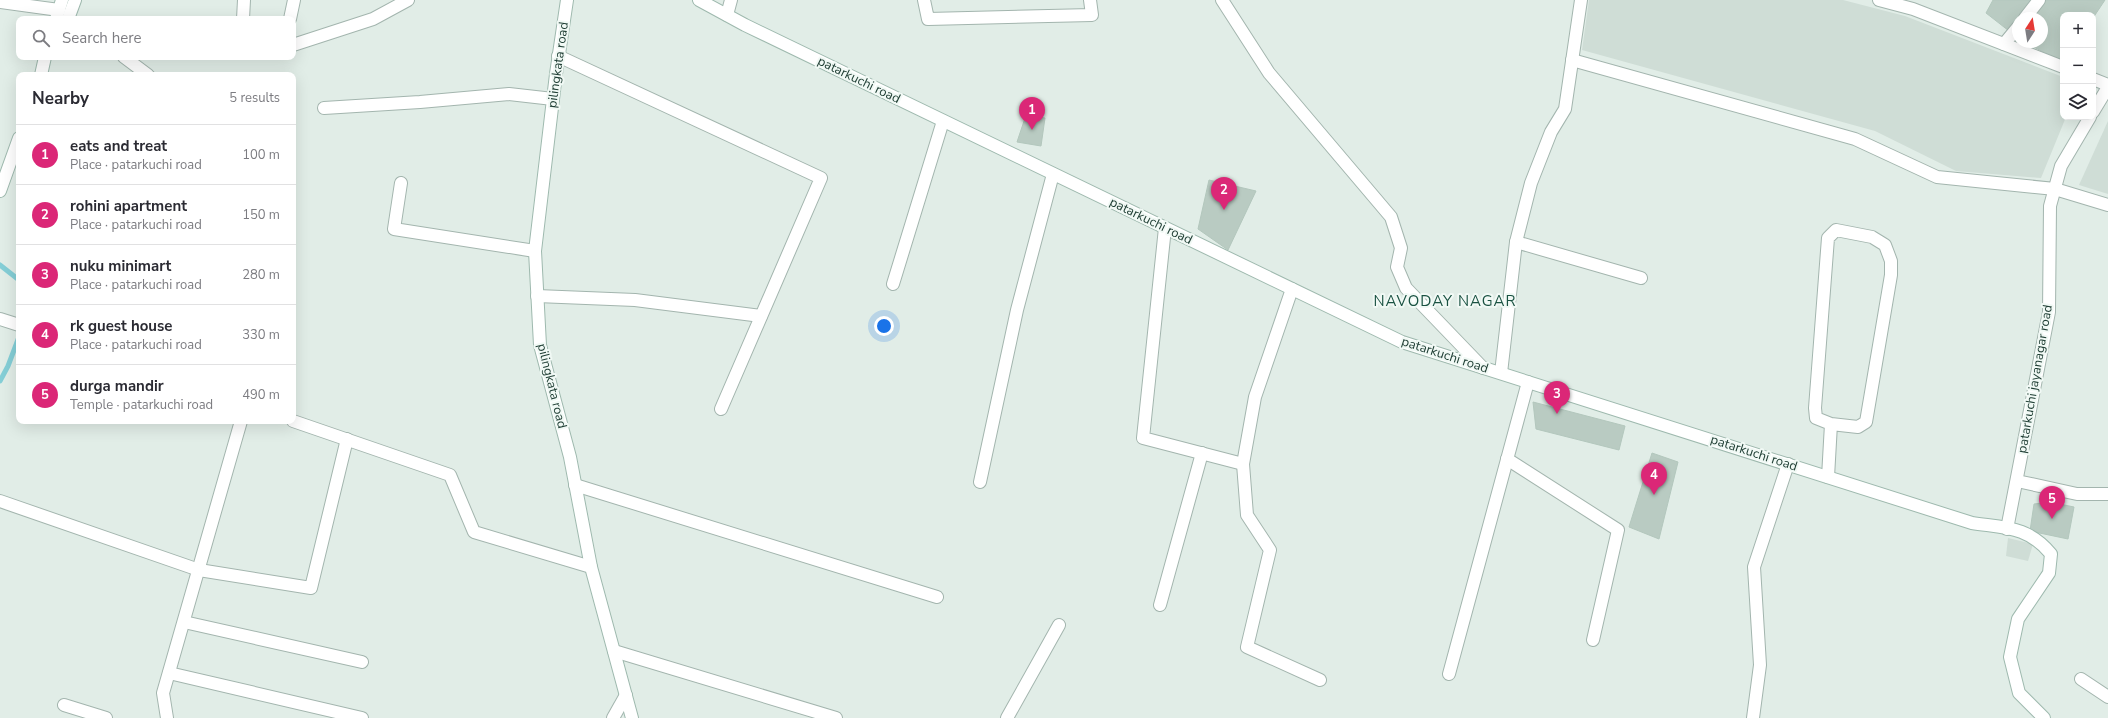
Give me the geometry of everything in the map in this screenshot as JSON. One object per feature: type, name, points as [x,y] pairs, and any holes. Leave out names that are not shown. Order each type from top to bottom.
[{"type":"street","points":[[69,16],[75,0]]},
{"type":"street","points":[[242,16],[244,0]]},
{"type":"street","points":[[291,16],[294,0]]},
{"type":"street","points":[[296,44],[373,19],[408,0]]},
{"type":"street","name":"pilingkata road","points":[[567,0],[558,56],[535,251],[540,345],[575,485],[591,567],[632,718]]},
{"type":"street","name":"patarkuchi road","points":[[699,0],[943,121],[1402,342],[1972,523],[2022,531],[2040,541],[2051,554],[2049,573],[2018,619],[2010,657],[2019,693],[2043,717]]},
{"type":"street","points":[[727,15],[731,0]]},
{"type":"street","points":[[924,0],[928,19],[1092,15],[1090,0]]},
{"type":"street","points":[[1222,0],[1269,73],[1391,217],[1401,248],[1397,267],[1406,288],[1483,368]]},
{"type":"street","points":[[1501,373],[1516,242],[1531,183],[1551,132],[1565,109],[1581,0]]},
{"type":"street","points":[[1880,0],[1913,9],[2060,66]]},
{"type":"street","points":[[2030,12],[2039,0]]},
{"type":"street","points":[[0,2],[59,10]]},
{"type":"street","points":[[2004,44],[2012,34]]},
{"type":"street","points":[[558,56],[821,178],[721,409]]},
{"type":"street","points":[[41,72],[44,60]]},
{"type":"street","points":[[42,72],[48,60]]},
{"type":"street","points":[[128,60],[144,72]]},
{"type":"street","points":[[1572,60],[1855,139],[1937,178],[2055,189],[2108,205]]},
{"type":"street","points":[[2096,80],[2108,86],[2096,107]]},
{"type":"street","points":[[324,108],[420,102],[509,94],[553,99]]},
{"type":"street","name":"patarkuchi jayanagar road","points":[[2007,529],[2049,312],[2050,206],[2061,166],[2088,120]]},
{"type":"street","points":[[893,284],[943,121]]},
{"type":"street","points":[[0,191],[16,146]]},
{"type":"street","points":[[980,482],[1017,310],[1053,174]]},
{"type":"street","points":[[401,183],[394,229],[535,251]]},
{"type":"street","points":[[1165,228],[1143,438],[1243,464]]},
{"type":"street","points":[[1836,230],[1872,237],[1885,245],[1891,261],[1891,275],[1866,422],[1858,427],[1831,424],[1816,418],[1815,408],[1828,238],[1836,230]]},
{"type":"street","points":[[1516,242],[1641,278]]},
{"type":"street","points":[[1292,289],[1256,397],[1243,464],[1247,515],[1270,550],[1247,648],[1320,680]]},
{"type":"street","points":[[537,296],[635,300],[761,316]]},
{"type":"street","points":[[0,319],[16,324]]},
{"type":"street","points":[[1449,674],[1528,382]]},
{"type":"street","points":[[296,422],[450,475],[474,532],[591,567]]},
{"type":"street","points":[[167,718],[163,694],[240,424]]},
{"type":"street","points":[[1828,477],[1831,424]]},
{"type":"street","points":[[0,501],[199,570],[311,588],[347,439]]},
{"type":"street","points":[[1160,605],[1202,453]]},
{"type":"street","points":[[1507,459],[1618,530],[1593,640]]},
{"type":"street","points":[[1753,718],[1760,665],[1754,567],[1788,464]]},
{"type":"street","points":[[2016,481],[2077,494],[2108,494]]},
{"type":"street","points":[[575,485],[937,597]]},
{"type":"street","points":[[184,622],[362,662]]},
{"type":"street","points":[[1007,718],[1059,625]]},
{"type":"street","points":[[614,652],[836,718]]},
{"type":"street","points":[[169,673],[362,718]]},
{"type":"street","points":[[2081,679],[2108,697]]},
{"type":"street","points":[[613,718],[626,696]]},
{"type":"street","points":[[64,705],[106,718]]},
{"type":"shaded area","points":[[1589,0],[1843,0],[1905,16],[2060,76],[2060,120],[2065,120],[2041,178],[1956,171],[1875,131],[1582,50]]},
{"type":"shaded area","points":[[2108,121],[2108,194],[2079,185]]},
{"type":"shaded area","points":[[2008,538],[2033,544],[2028,561],[2006,556]]},
{"type":"building","points":[[1993,0],[2105,0],[2096,14],[2096,12],[2060,12],[2060,61],[2036,48],[2048,48],[2048,12],[2012,12],[2012,33],[1986,13]]},
{"type":"building","points":[[1026,115],[1045,118],[1041,146],[1017,142]]},
{"type":"building","points":[[1209,180],[1256,191],[1228,250],[1198,229]]},
{"type":"building","points":[[1533,402],[1625,426],[1619,450],[1536,429]]},
{"type":"building","points":[[1652,453],[1678,462],[1659,539],[1629,527]]},
{"type":"building","points":[[2050,502],[2074,507],[2068,539],[2030,531],[2034,504]]},
{"type":"waterway","points":[[0,265],[16,278]]},
{"type":"waterway","points":[[0,381],[8,366],[16,345]]},
{"type":"place","name":"eats and treat","points":[[1032,130]]},
{"type":"place","name":"rohini apartment","points":[[1224,210]]},
{"type":"place","name":"nuku minimart","points":[[1557,414]]},
{"type":"place","name":"rk guest house","points":[[1654,495]]},
{"type":"place","name":"durga mandir","points":[[2052,519]]},
{"type":"district","name":"NAVODAY NAGAR","points":[[1445,301]]}]
